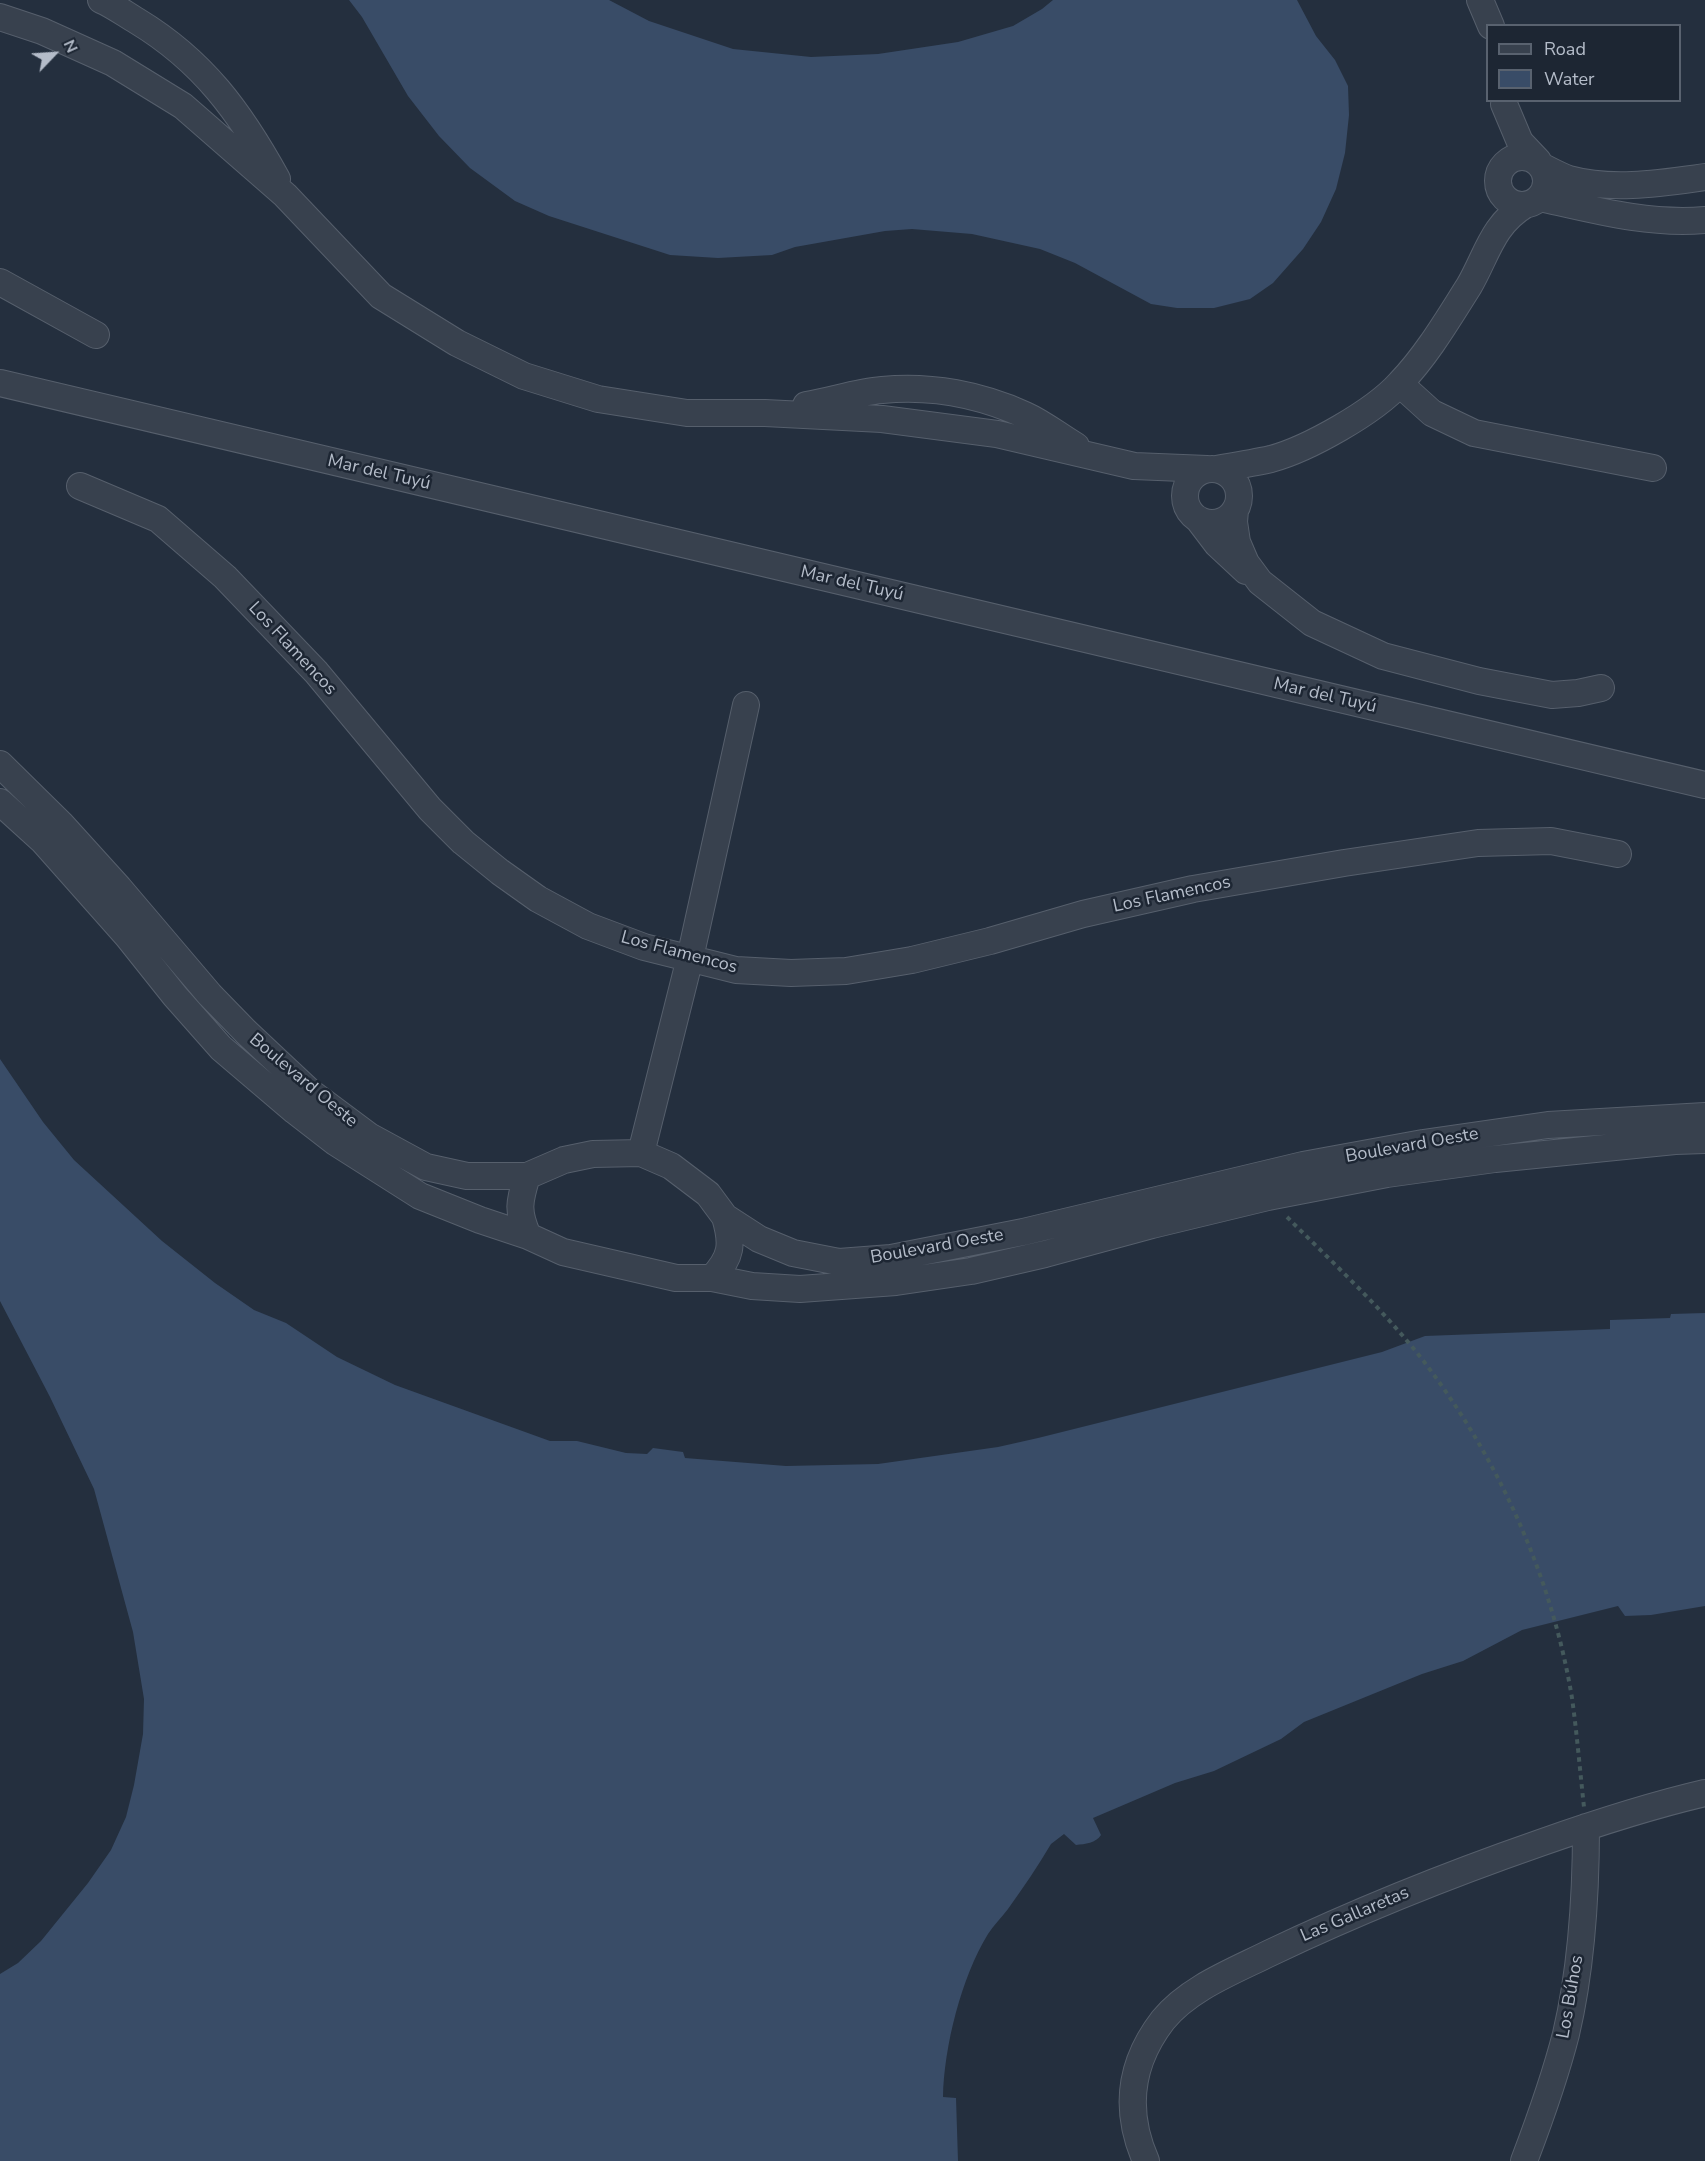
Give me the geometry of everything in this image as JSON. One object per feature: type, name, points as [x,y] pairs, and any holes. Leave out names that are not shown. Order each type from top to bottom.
[{"type":"street","points":[[100,0],[162,36],[208,76],[254,137],[285,195]]},
{"type":"street","points":[[1480,0],[1490,24]]},
{"type":"street","points":[[0,17],[42,31],[113,63],[183,106],[285,195],[381,296],[457,343],[524,376],[598,399],[687,413],[765,413],[882,418],[997,434],[1134,466],[1212,469],[1225,472],[1233,478],[1237,485],[1234,522],[1238,542],[1246,562],[1260,582]]},
{"type":"street","points":[[183,106],[208,76]]},
{"type":"street","points":[[1272,459],[1255,475],[1236,506],[1222,521],[1205,522],[1194,516],[1185,495],[1186,486],[1198,472],[1272,459],[1303,447],[1369,410],[1400,384],[1430,346],[1470,284],[1491,240],[1511,213],[1532,201],[1547,183],[1540,164],[1520,142],[1504,102]]},
{"type":"street","points":[[1491,240],[1501,177],[1504,102]]},
{"type":"street","points":[[1705,177],[1660,183],[1607,184],[1569,179],[1523,156],[1508,160],[1501,177],[1503,196],[1517,205],[1532,201],[1682,222],[1705,220]]},
{"type":"street","points":[[1660,183],[1666,220]]},
{"type":"street","points":[[0,282],[96,335]]},
{"type":"street","name":"Mar del Tuyú","points":[[0,383],[1705,785]]},
{"type":"street","points":[[1400,384],[1432,413],[1474,433],[1519,444],[1653,468]]},
{"type":"street","points":[[765,413],[881,390],[918,389],[957,393],[1002,405],[1027,416],[1094,457]]},
{"type":"street","points":[[881,390],[882,418]]},
{"type":"street","points":[[997,434],[1002,405]]},
{"type":"street","points":[[1134,466],[1194,516],[1239,566],[1312,623],[1383,656],[1479,681],[1552,695],[1601,688]]},
{"type":"street","name":"Los Flamencos","points":[[80,486],[158,519],[225,577],[316,672],[430,809],[463,842],[500,872],[538,898],[588,926],[644,947],[736,970],[791,973],[846,971],[912,960],[990,941],[1083,914],[1193,889],[1478,843],[1551,840],[1618,854]]},
{"type":"street","points":[[641,1153],[690,958],[746,705]]},
{"type":"street","name":"Boulevard Oeste","points":[[0,764],[128,937],[175,996],[221,1048],[302,1101],[426,1167],[467,1176],[526,1176],[564,1160],[593,1154],[641,1153],[671,1166],[708,1194],[724,1217],[759,1239],[793,1253],[839,1262],[891,1258],[967,1245],[1305,1177],[1387,1174],[1484,1161],[1676,1129],[1705,1116]]},
{"type":"street","name":"Boulevard Oeste","points":[[0,802],[52,832]]},
{"type":"street","name":"Boulevard Oeste","points":[[302,1101],[335,1142],[420,1196],[528,1236],[563,1252],[620,1267],[676,1278],[712,1278],[752,1286],[800,1289],[896,1282],[971,1271],[1268,1197],[1305,1177]]},
{"type":"street","name":"Boulevard Oeste","points":[[1676,1129],[1705,1140]]},
{"type":"street","points":[[526,1176],[519,1200],[520,1216],[528,1236]]},
{"type":"street","points":[[712,1278],[724,1265],[731,1239],[724,1217]]},
{"type":"street","points":[[967,1245],[971,1271]]},
{"type":"street","name":"Las Gallaretas","points":[[1146,2161],[1138,2142],[1132,2117],[1133,2090],[1138,2067],[1148,2042],[1164,2019],[1180,2002],[1210,1983],[1332,1923],[1458,1871],[1586,1827],[1673,1800],[1705,1793]]},
{"type":"street","name":"Los Búhos","points":[[1524,2161],[1544,2109],[1566,2034],[1574,1992],[1586,1887],[1586,1827]]},
{"type":"path","points":[[1268,1197],[1391,1322],[1431,1371],[1483,1449],[1524,1533],[1540,1574],[1560,1644],[1572,1698],[1586,1827]]},
{"type":"water","points":[[349,0],[609,0],[649,21],[733,49],[811,57],[878,54],[958,42],[1013,26],[1053,0],[1297,0],[1316,36],[1335,60],[1348,86],[1349,115],[1345,153],[1336,189],[1321,222],[1303,249],[1273,283],[1250,299],[1214,308],[1177,308],[1151,304],[1075,263],[1040,249],[972,234],[912,229],[885,231],[795,247],[772,255],[718,258],[670,255],[549,216],[515,201],[470,168],[439,136],[408,96],[362,17]]},
{"type":"water","points":[[0,1059],[43,1122],[74,1160],[162,1241],[215,1283],[254,1310],[286,1323],[337,1357],[395,1385],[550,1441],[577,1441],[626,1453],[647,1454],[653,1448],[683,1452],[685,1458],[786,1466],[878,1464],[998,1447],[1038,1438],[1382,1352],[1425,1336],[1610,1329],[1610,1320],[1670,1318],[1671,1314],[1705,1313],[1705,1606],[1651,1615],[1625,1616],[1618,1606],[1522,1630],[1463,1661],[1422,1674],[1304,1722],[1281,1739],[1214,1771],[1175,1783],[1093,1818],[1101,1835],[1087,1844],[1076,1845],[1064,1834],[1051,1844],[1014,1901],[988,1934],[962,1992],[947,2057],[943,2097],[956,2098],[958,2161],[0,2161],[0,1974],[18,1963],[41,1941],[88,1883],[111,1850],[126,1817],[134,1785],[143,1734],[144,1699],[133,1632],[94,1489],[0,1301]]}]
